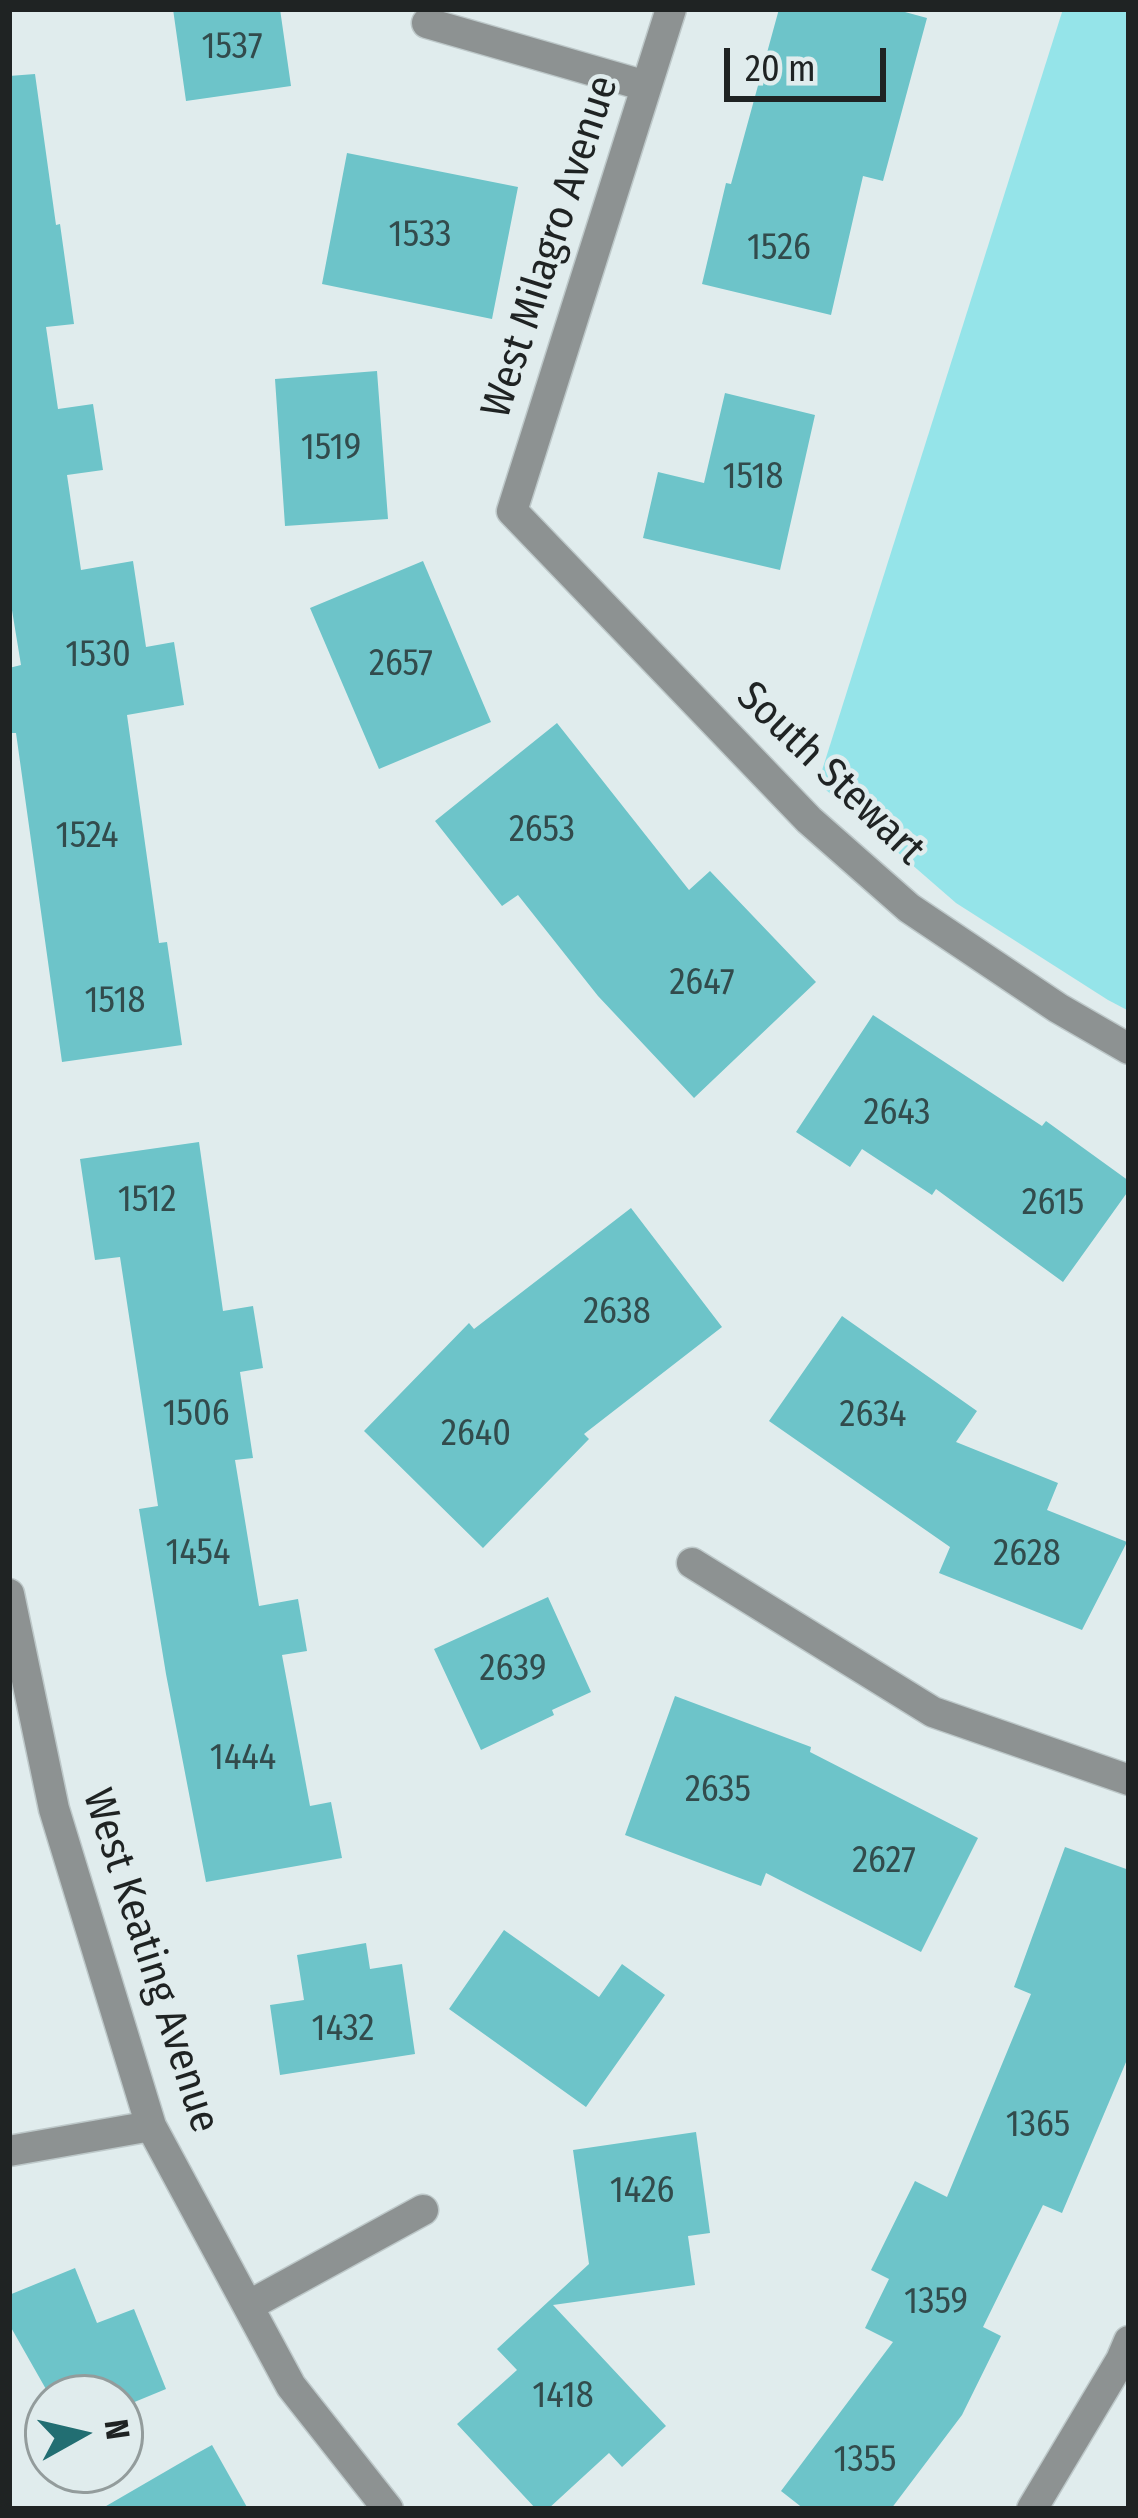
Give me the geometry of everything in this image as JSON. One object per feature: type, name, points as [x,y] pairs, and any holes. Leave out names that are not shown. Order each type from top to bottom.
[{"type":"street","name":"West Milagro Avenue","points":[[512,511],[671,9]]},
{"type":"street","points":[[428,22],[646,86]]},
{"type":"street","name":"South Stewart","points":[[512,511],[809,820],[909,908],[1058,1008],[1129,1049]]},
{"type":"street","points":[[692,1563],[933,1712],[1129,1780]]},
{"type":"street","name":"West Keating Avenue","points":[[9,1594],[55,1809],[151,2126],[291,2386],[388,2509]]},
{"type":"street","points":[[9,2151],[151,2126]]},
{"type":"street","points":[[248,2306],[423,2210]]},
{"type":"street","points":[[1032,2509],[1129,2341]]},
{"type":"shaded area","points":[[1063,9],[1129,9],[1129,1011],[956,903],[818,783]]},
{"type":"building","points":[[173,9],[280,9],[291,86],[186,101]]},
{"type":"building","points":[[779,9],[894,9],[927,18],[883,181],[863,176],[831,315],[702,284],[726,183],[731,184]]},
{"type":"building","points":[[35,74],[74,324],[46,327],[58,409],[93,404],[103,470],[67,475],[81,570],[133,561],[146,647],[174,642],[184,705],[127,715],[159,943],[167,942],[182,1045],[62,1062],[16,733],[12,733],[9,711],[9,668],[21,665],[9,592],[9,76]]},
{"type":"building","points":[[347,153],[518,187],[492,319],[322,284]]},
{"type":"building","points":[[377,371],[388,519],[285,526],[275,379]]},
{"type":"building","points":[[725,393],[815,415],[780,570],[643,538],[658,472],[704,483]]},
{"type":"building","points":[[423,561],[491,722],[379,769],[310,608]]},
{"type":"building","points":[[557,723],[689,890],[710,871],[816,982],[694,1098],[598,996],[518,895],[502,906],[435,821]]},
{"type":"building","points":[[873,1015],[1042,1126],[1046,1121],[1129,1181],[1129,1190],[1063,1282],[936,1189],[932,1195],[862,1149],[850,1167],[796,1132]]},
{"type":"building","points":[[199,1142],[223,1311],[253,1306],[263,1368],[240,1372],[253,1458],[235,1460],[259,1606],[298,1599],[307,1651],[282,1655],[310,1806],[331,1802],[342,1858],[206,1882],[139,1509],[158,1506],[120,1257],[95,1260],[80,1159]]},
{"type":"building","points":[[631,1208],[722,1327],[584,1434],[589,1439],[483,1548],[364,1431],[469,1323],[474,1329]]},
{"type":"building","points":[[842,1316],[977,1411],[956,1442],[1058,1483],[1047,1510],[1127,1542],[1082,1630],[939,1573],[950,1547],[769,1421]]},
{"type":"building","points":[[548,1597],[591,1692],[481,1750],[434,1649]]},
{"type":"building","points":[[675,1696],[811,1747],[810,1752],[978,1838],[921,1952],[766,1873],[761,1886],[625,1835]]},
{"type":"building","points":[[1065,1847],[1129,1870],[1129,2055],[1062,2213],[1043,2205],[983,2327],[1001,2336],[962,2415],[891,2509],[804,2509],[781,2491],[893,2342],[865,2328],[889,2279],[871,2270],[915,2181],[947,2197],[1031,1994],[1014,1987]]},
{"type":"building","points":[[504,1930],[599,1997],[622,1964],[665,1995],[586,2107],[449,2009]]},
{"type":"building","points":[[366,1943],[370,1969],[402,1964],[415,2054],[280,2075],[270,2005],[304,2000],[297,1955]]},
{"type":"building","points":[[696,2132],[710,2233],[688,2236],[695,2285],[553,2305],[666,2426],[622,2467],[609,2453],[548,2509],[536,2509],[457,2424],[517,2370],[497,2349],[589,2264],[573,2150]]},
{"type":"building","points":[[75,2268],[97,2323],[134,2309],[166,2389],[144,2398],[144,2374],[37,2374],[9,2324],[9,2295]]},
{"type":"building","points":[[212,2445],[248,2509],[101,2509],[127,2494],[144,2494],[144,2484]]}]
